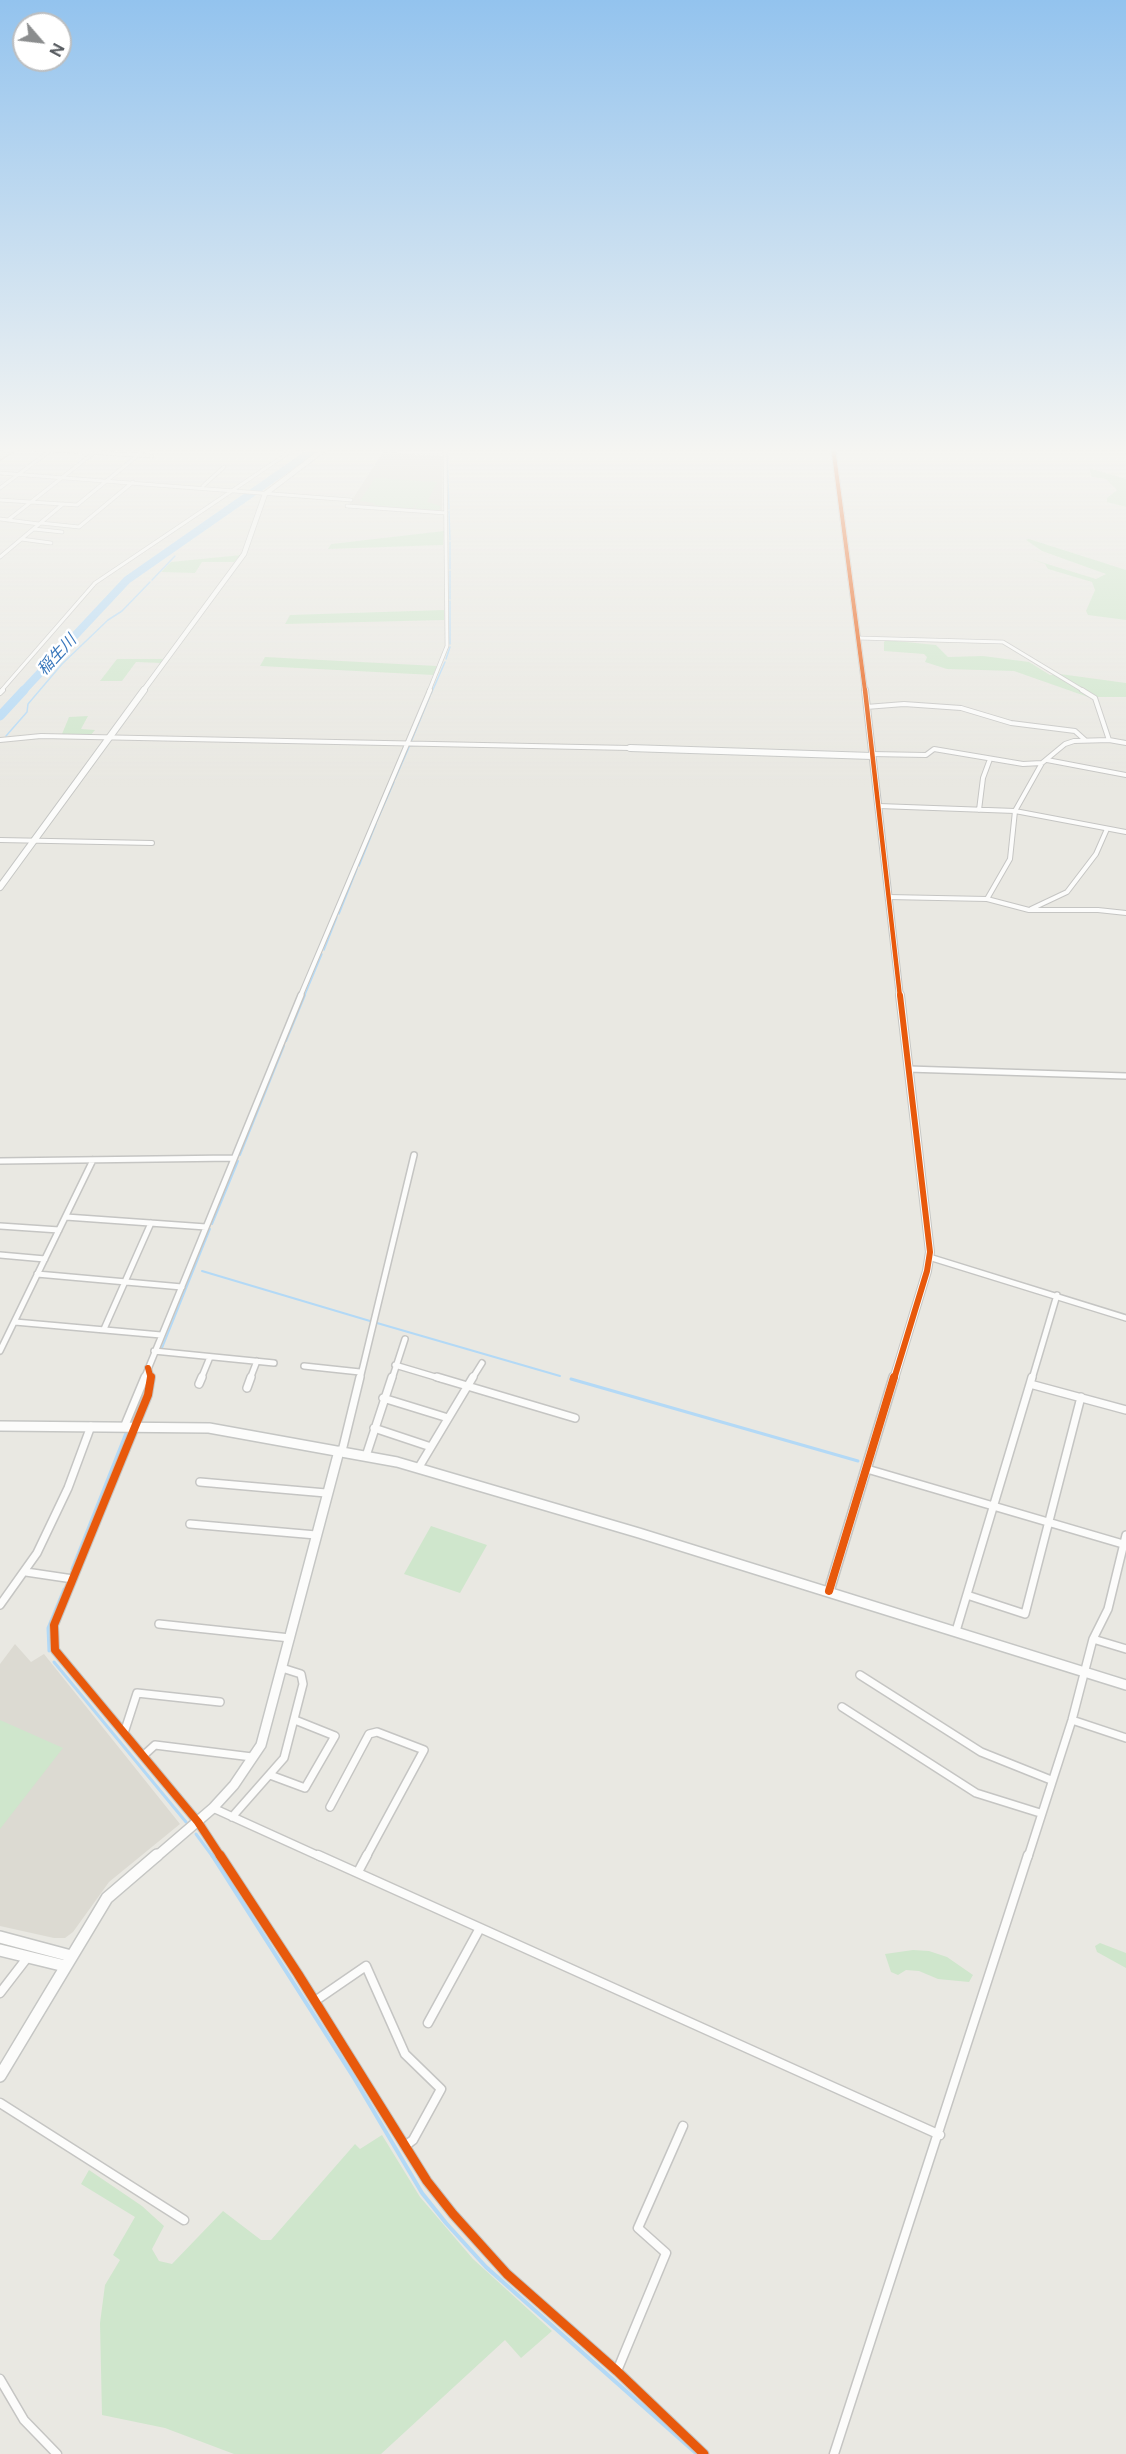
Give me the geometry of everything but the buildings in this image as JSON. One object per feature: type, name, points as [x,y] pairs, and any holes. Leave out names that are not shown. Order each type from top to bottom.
[{"type":"street","points":[[0,693],[95,583],[127,562]]},
{"type":"street","points":[[0,887],[238,562]]},
{"type":"street","points":[[124,1425],[447,646],[446,562]]},
{"type":"street","points":[[829,1591],[929,1257],[879,806],[848,562]]},
{"type":"street","points":[[858,638],[1003,642],[1095,698],[1109,740]]},
{"type":"street","points":[[866,707],[903,704],[961,708],[1011,723],[1076,731],[1085,740]]},
{"type":"street","points":[[0,740],[41,736],[911,756],[926,755],[934,749],[1023,764],[1044,761],[1126,775]]},
{"type":"street","points":[[987,899],[1010,859],[1015,812],[1044,761],[1065,744],[1085,740],[1126,743]]},
{"type":"street","points":[[978,810],[983,778],[990,759]]},
{"type":"street","points":[[879,806],[1015,812],[1126,832]]},
{"type":"street","points":[[1029,909],[1067,892],[1096,854],[1107,829]]},
{"type":"street","points":[[0,840],[152,843]]},
{"type":"street","points":[[888,897],[987,899],[1029,909],[1098,910],[1126,914]]},
{"type":"street","points":[[908,1069],[1126,1076]]},
{"type":"street","points":[[0,2076],[107,1898],[213,1808],[254,1757],[267,1730],[414,1155]]},
{"type":"street","points":[[0,1161],[234,1158]]},
{"type":"street","points":[[0,1351],[93,1160]]},
{"type":"street","points":[[66,1217],[206,1227]]},
{"type":"street","points":[[104,1329],[151,1223]]},
{"type":"street","points":[[0,1226],[59,1230]]},
{"type":"street","points":[[0,1255],[45,1258]]},
{"type":"street","points":[[929,1257],[1126,1318]]},
{"type":"street","points":[[37,1274],[182,1287]]},
{"type":"street","points":[[956,1631],[1057,1295]]},
{"type":"street","points":[[15,1322],[161,1335]]},
{"type":"street","points":[[366,1456],[383,1398],[405,1339]]},
{"type":"street","points":[[154,1352],[274,1363]]},
{"type":"street","points":[[199,1384],[210,1357]]},
{"type":"street","points":[[247,1388],[257,1361]]},
{"type":"street","points":[[419,1467],[482,1363]]},
{"type":"street","points":[[395,1365],[575,1418]]},
{"type":"street","points":[[304,1366],[360,1372]]},
{"type":"street","points":[[148,1368],[151,1379],[148,1395],[54,1625],[55,1650],[198,1822],[315,2001],[433,2189],[507,2274],[617,2371],[705,2454]]},
{"type":"street","points":[[1030,1384],[1126,1410]]},
{"type":"street","points":[[967,1595],[1025,1614],[1081,1397]]},
{"type":"street","points":[[383,1398],[448,1418]]},
{"type":"street","points":[[0,1605],[26,1572],[68,1488],[92,1425]]},
{"type":"street","points":[[0,1426],[135,1425],[232,1430],[419,1467],[829,1591],[1126,1685]]},
{"type":"street","points":[[374,1428],[431,1447]]},
{"type":"street","points":[[867,1469],[1125,1544]]},
{"type":"street","points":[[200,1482],[326,1493]]},
{"type":"street","points":[[190,1524],[316,1535]]},
{"type":"street","points":[[834,2454],[940,2135],[1040,1813],[1072,1720],[1086,1673],[1092,1639],[1108,1609],[1126,1535]]},
{"type":"street","points":[[26,1572],[73,1579]]},
{"type":"street","points":[[159,1624],[290,1638]]},
{"type":"street","points":[[1092,1639],[1126,1649]]},
{"type":"street","points":[[232,1817],[284,1758],[303,1684],[301,1674],[282,1668]]},
{"type":"street","points":[[860,1675],[981,1752],[1051,1780]]},
{"type":"street","points":[[124,1733],[137,1693],[220,1702]]},
{"type":"street","points":[[842,1707],[976,1793],[1040,1813]]},
{"type":"street","points":[[270,1775],[305,1788],[335,1736],[295,1720]]},
{"type":"street","points":[[1072,1720],[1126,1738]]},
{"type":"street","points":[[330,1807],[369,1734],[377,1732],[424,1750],[358,1872]]},
{"type":"street","points":[[144,1755],[155,1745],[254,1757]]},
{"type":"street","points":[[213,1808],[940,2135]]},
{"type":"street","points":[[428,2023],[480,1928]]},
{"type":"street","points":[[0,1937],[71,1956]]},
{"type":"street","points":[[0,1950],[65,1966]]},
{"type":"street","points":[[0,1993],[28,1956]]},
{"type":"street","points":[[315,2001],[366,1966],[405,2054],[441,2089],[413,2140],[405,2146]]},
{"type":"street","points":[[0,2103],[184,2220]]},
{"type":"street","points":[[617,2371],[666,2253],[638,2228],[682,2126]]},
{"type":"street","points":[[0,2379],[24,2420],[57,2454]]},
{"type":"shaded area","points":[[15,1644],[31,1662],[44,1654],[180,1824],[109,1882],[73,1932],[65,1938],[54,1938],[0,1926],[0,1664]]},
{"type":"green space","points":[[171,562],[234,562],[202,562],[195,573],[161,572]]},
{"type":"green space","points":[[1038,562],[1096,579],[1106,574],[1071,562],[1099,562],[1126,570],[1126,620],[1088,615],[1086,611],[1095,590],[1092,582],[1048,569],[1045,564]]},
{"type":"green space","points":[[444,610],[444,620],[285,624],[290,615]]},
{"type":"green space","points":[[886,640],[936,645],[948,657],[983,656],[1029,662],[1050,675],[1060,674],[1126,683],[1126,697],[1088,697],[1014,671],[947,669],[925,662],[927,657],[924,654],[884,651]]},
{"type":"green space","points":[[265,657],[437,666],[433,675],[260,666]]},
{"type":"green space","points":[[117,659],[163,659],[161,663],[136,662],[122,681],[100,681]]},
{"type":"green space","points":[[88,716],[81,729],[95,730],[90,736],[62,734],[69,717]]},
{"type":"green space","points":[[431,1526],[487,1545],[460,1593],[404,1574]]},
{"type":"green space","points":[[0,1720],[63,1748],[0,1829]]},
{"type":"green space","points":[[1100,1943],[1126,1953],[1126,1968],[1097,1952],[1095,1946]]},
{"type":"green space","points":[[913,1950],[929,1951],[947,1957],[973,1975],[969,1982],[938,1979],[919,1971],[906,1970],[898,1975],[891,1972],[885,1954]]},
{"type":"green space","points":[[382,2135],[420,2197],[473,2259],[552,2331],[521,2358],[505,2340],[381,2454],[234,2454],[165,2428],[102,2415],[100,2323],[105,2285],[120,2260],[113,2255],[135,2217],[81,2184],[89,2170],[142,2206],[164,2226],[152,2249],[159,2261],[172,2264],[223,2211],[261,2240],[271,2240],[355,2144],[360,2149]]},
{"type":"waterway","name":"稲生川","points":[[23,691],[127,580],[154,562]]},
{"type":"waterway","points":[[152,580],[170,562]]},
{"type":"waterway","points":[[450,562],[450,569]]},
{"type":"waterway","points":[[450,571],[450,599]]},
{"type":"waterway","points":[[6,736],[27,712],[28,704],[62,664],[108,620],[122,611],[150,582]]},
{"type":"waterway","points":[[450,601],[450,644]]},
{"type":"waterway","points":[[446,659],[450,647]]},
{"type":"waterway","points":[[431,694],[445,662]]},
{"type":"waterway","name":"稲生川","points":[[0,716],[24,690]]},
{"type":"waterway","points":[[411,742],[430,696]]},
{"type":"waterway","points":[[395,779],[410,745]]},
{"type":"waterway","points":[[377,821],[394,782]]},
{"type":"waterway","points":[[359,866],[376,824]]},
{"type":"waterway","points":[[339,914],[357,869]]},
{"type":"waterway","points":[[324,950],[337,917]]},
{"type":"waterway","points":[[304,997],[322,954]]},
{"type":"waterway","points":[[286,1041],[305,995]]},
{"type":"waterway","points":[[240,1155],[284,1046]]},
{"type":"waterway","points":[[212,1224],[238,1161]]},
{"type":"waterway","points":[[162,1348],[210,1229]]},
{"type":"waterway","points":[[202,1271],[370,1321]]},
{"type":"waterway","points":[[377,1323],[560,1376]]},
{"type":"waterway","points":[[571,1379],[858,1461]]},
{"type":"waterway","points":[[134,1415],[142,1396]]},
{"type":"waterway","points":[[72,1569],[126,1433]]},
{"type":"waterway","points":[[49,1651],[48,1628],[64,1589]]},
{"type":"waterway","points":[[54,1662],[186,1822]]},
{"type":"waterway","points":[[196,1834],[213,1857]]},
{"type":"waterway","points":[[212,1855],[354,2078],[422,2193],[446,2223],[486,2267],[697,2454]]},
{"type":"cycle path","points":[[829,1591],[927,1271],[930,1252],[848,562]]},
{"type":"cycle path","points":[[148,1368],[151,1379],[148,1395],[54,1625],[55,1650],[198,1822],[298,1974],[427,2181],[453,2214],[507,2274],[617,2371],[704,2454]]}]
